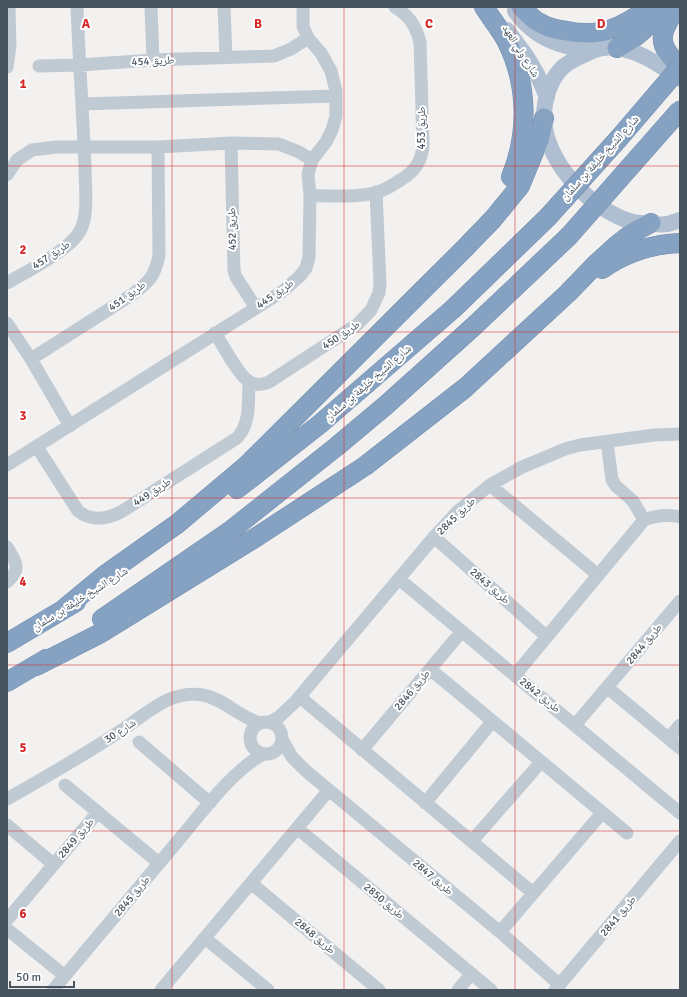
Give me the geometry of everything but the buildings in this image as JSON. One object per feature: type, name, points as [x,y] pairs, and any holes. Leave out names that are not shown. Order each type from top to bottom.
[{"type":"highway","points":[[439,274],[489,213],[509,182],[518,159],[522,136],[524,110],[522,87],[517,64],[506,40],[484,7]]},
{"type":"highway","points":[[521,7],[539,23],[557,30],[580,34],[599,33],[619,27],[636,18],[650,7]]},
{"type":"highway","points":[[617,48],[644,31],[663,7]]},
{"type":"highway","points":[[677,7],[665,25],[662,40],[668,54],[680,66]]},
{"type":"highway","name":"شارع الشيخ خليفة بن سلمان","points":[[7,643],[115,579],[242,485],[320,424],[453,309],[548,217],[620,137],[680,66]]},
{"type":"highway","points":[[36,666],[230,531],[385,406],[569,236],[680,110]]},
{"type":"highway","points":[[65,608],[106,575],[177,524],[246,466],[493,219],[520,186],[539,140],[544,118]]},
{"type":"highway","points":[[7,682],[108,629],[258,536],[365,466],[465,388],[568,293],[617,245],[632,233],[651,223]]},
{"type":"highway","points":[[568,293],[606,266],[630,253],[654,246],[680,243]]},
{"type":"main road","name":"شارع ولي العهد","points":[[492,7],[527,57],[546,97]]},
{"type":"main road","name":"شارع ولي العهد","points":[[512,7],[532,31],[555,42],[571,47],[617,48],[632,52],[645,57],[680,79]]},
{"type":"main road","points":[[597,48],[563,67],[554,79],[546,97],[544,118],[548,143],[558,162],[571,180],[583,193],[602,208],[633,222],[666,224],[677,222]]},
{"type":"street","points":[[7,67],[10,45],[9,7]]},
{"type":"street","name":"طريق 457","points":[[7,283],[62,250],[75,239],[81,230],[84,220],[86,201],[84,147],[76,7]]},
{"type":"street","points":[[151,7],[153,60]]},
{"type":"street","points":[[224,7],[226,57]]},
{"type":"street","name":"طريق 445","points":[[7,466],[283,291],[300,276],[306,268],[309,257],[310,196],[308,174],[312,160],[326,142],[332,130],[336,116],[336,96],[331,71],[321,53],[308,38],[303,26],[303,7]]},
{"type":"street","name":"طريق 453","points":[[310,196],[363,195],[376,192],[391,186],[410,174],[418,164],[422,152],[420,50],[418,35],[411,21],[406,15],[395,7]]},
{"type":"street","name":"طريق 454","points":[[39,66],[274,56],[291,50],[308,38]]},
{"type":"street","points":[[82,104],[336,96]]},
{"type":"street","points":[[7,175],[17,160],[32,150],[56,147],[158,146],[231,143],[279,144],[299,152],[312,160]]},
{"type":"street","name":"طريق 452","points":[[231,143],[234,271],[236,277],[256,308]]},
{"type":"street","name":"طريق 451","points":[[31,359],[133,294],[145,285],[155,272],[159,256],[158,146]]},
{"type":"street","name":"طريق 450","points":[[249,382],[259,385],[268,382],[358,324],[371,310],[379,292],[380,283],[376,192]]},
{"type":"street","points":[[7,323],[31,359],[70,426]]},
{"type":"street","points":[[215,333],[242,375],[249,382]]},
{"type":"street","name":"طريق 449","points":[[37,447],[78,511],[87,517],[92,518],[98,519],[109,517],[121,512],[237,438],[244,430],[248,419],[249,382]]},
{"type":"street","name":"طريق 2845","points":[[282,736],[285,721],[298,700],[434,537],[458,512],[490,485],[522,468],[565,449],[580,445],[654,435],[680,434]]},
{"type":"street","points":[[607,442],[612,480],[616,486],[633,501],[644,520]]},
{"type":"street","points":[[490,485],[598,575]]},
{"type":"street","points":[[515,675],[644,520],[654,516],[668,514],[680,517]]},
{"type":"street","name":"طريق 2843","points":[[434,537],[546,636]]},
{"type":"street","points":[[7,547],[16,561],[17,566],[13,576],[7,582]]},
{"type":"street","name":"طريق 2842","points":[[399,579],[680,813]]},
{"type":"street","name":"طريق 2844","points":[[575,725],[608,688],[680,601]]},
{"type":"street","name":"طريق 2846","points":[[362,750],[462,631]]},
{"type":"street","points":[[430,669],[627,833]]},
{"type":"street","points":[[608,688],[680,748]]},
{"type":"street","name":"شارع 30","points":[[7,799],[53,773],[169,700],[192,694],[203,695],[216,698],[236,712],[265,722]]},
{"type":"street","points":[[298,700],[362,750],[533,893]]},
{"type":"street","name":"طريق 2845","points":[[265,722],[279,717],[298,700]]},
{"type":"street","name":"شارع 30","points":[[236,712],[248,727],[251,738]]},
{"type":"street","points":[[265,722],[277,725],[282,736],[279,748],[268,754],[256,750],[251,738],[254,727],[265,722]]},
{"type":"street","points":[[425,803],[492,722]]},
{"type":"street","points":[[669,738],[680,725]]},
{"type":"street","name":"طريق 2847","points":[[282,736],[292,757],[306,771],[500,932],[558,987]]},
{"type":"street","name":"طريق 2845","points":[[239,772],[251,738]]},
{"type":"street","points":[[139,742],[210,803]]},
{"type":"street","name":"طريق 2845","points":[[53,990],[210,803],[250,762],[268,754]]},
{"type":"street","name":"طريق 2847","points":[[268,754],[290,760],[306,771]]},
{"type":"street","points":[[472,842],[541,762]]},
{"type":"street","points":[[65,785],[159,863]]},
{"type":"street","points":[[161,990],[328,790]]},
{"type":"street","name":"طريق 2849","points":[[7,920],[98,812]]},
{"type":"street","points":[[500,932],[602,813]]},
{"type":"street","name":"طريق 2849","points":[[7,825],[53,864]]},
{"type":"street","name":"طريق 2850","points":[[297,828],[491,990]]},
{"type":"street","name":"طريق 2841","points":[[558,987],[680,841]]},
{"type":"street","name":"طريق 2848","points":[[251,883],[379,990]]},
{"type":"street","points":[[7,929],[65,976]]},
{"type":"street","points":[[205,938],[268,990]]},
{"type":"street","points":[[458,990],[471,974]]}]
